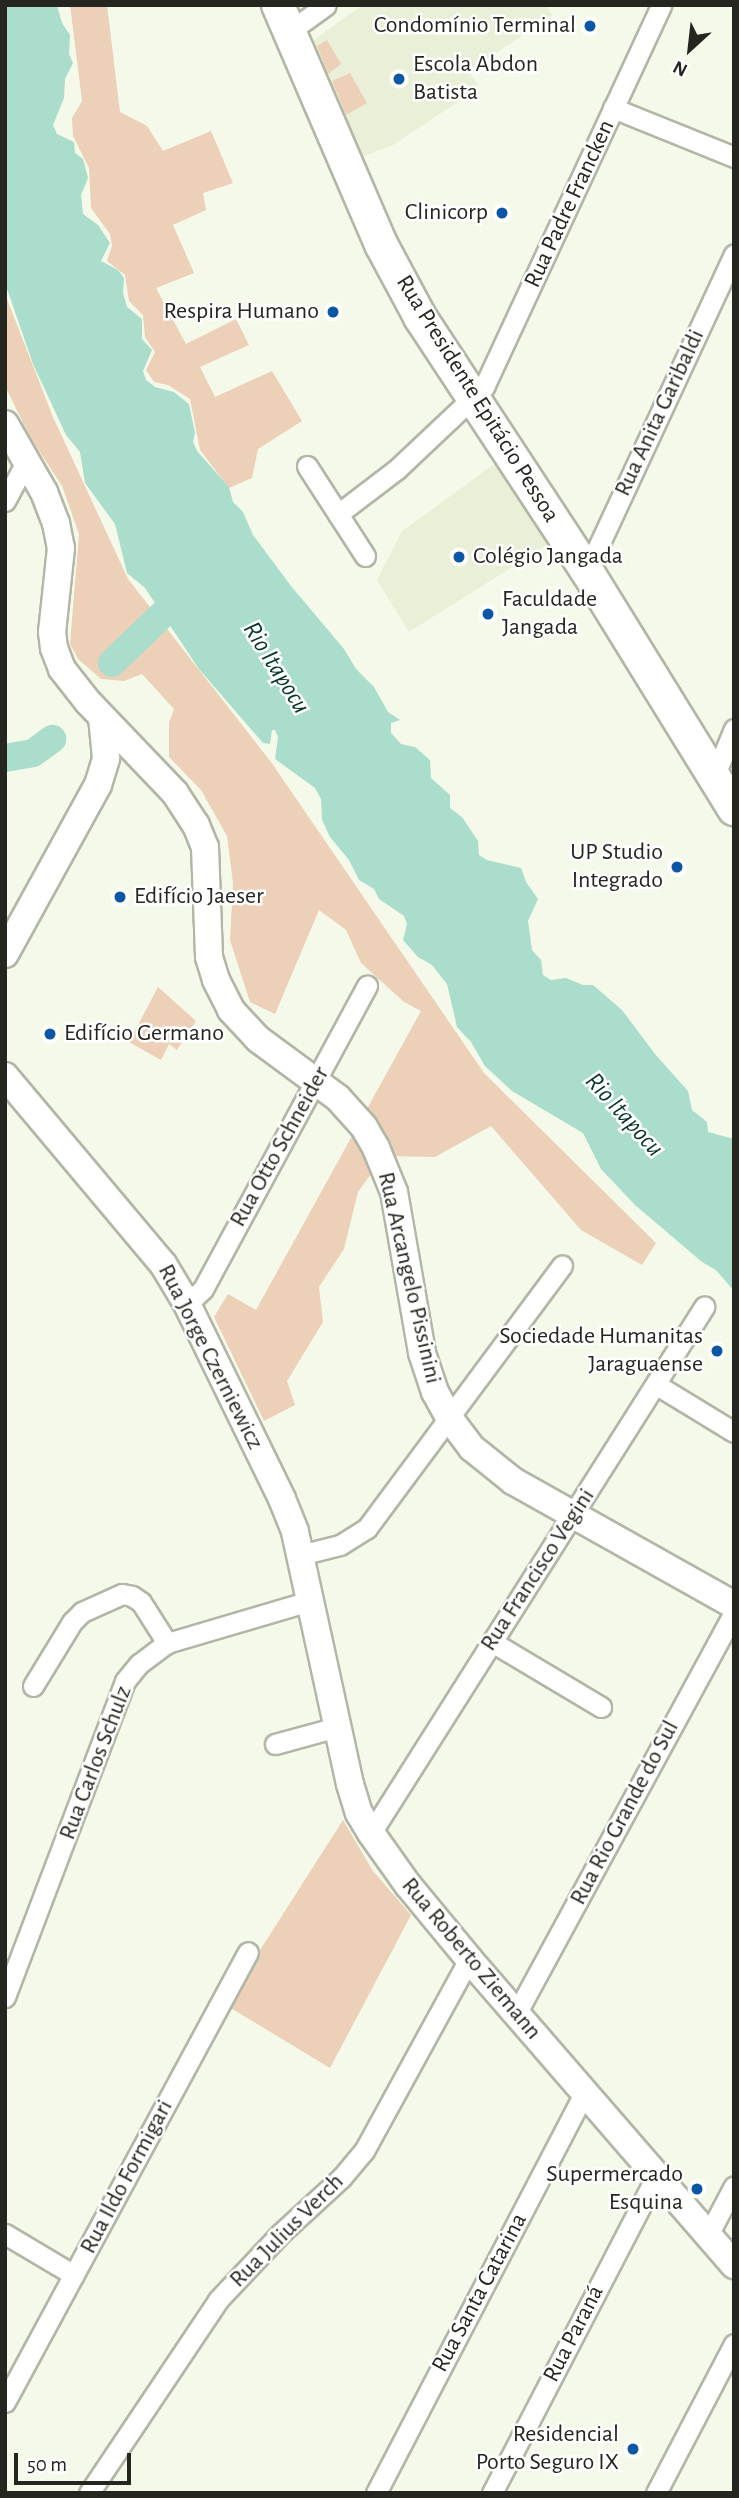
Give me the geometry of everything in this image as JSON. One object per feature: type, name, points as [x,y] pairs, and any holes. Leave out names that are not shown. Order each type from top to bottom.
[{"type":"highway","name":"Rua Presidente Epitácio Pessoa","points":[[284,18],[382,246],[420,317],[587,571],[734,809]]},
{"type":"main road","name":"Rua Arcangelo Pissinini","points":[[5,425],[51,508],[61,548],[52,616],[54,648],[62,669],[74,687],[184,804],[205,847],[207,945],[221,990],[231,1010],[249,1031],[338,1098],[364,1127],[389,1177],[422,1353],[431,1382],[450,1419],[472,1448],[491,1466],[573,1517],[734,1605]]},
{"type":"main road","points":[[7,948],[98,785],[106,758],[102,717]]},
{"type":"main road","points":[[98,785],[123,771],[145,773],[163,781]]},
{"type":"main road","name":"Rua Jorge Czerniewicz","points":[[5,1076],[133,1225],[163,1264],[187,1304],[282,1499],[300,1555],[310,1601]]},
{"type":"main road","name":"Rua Roberto Ziemann","points":[[310,1601],[355,1803],[370,1833],[408,1885],[469,1959],[734,2265]]},
{"type":"street","points":[[284,18],[326,5]]},
{"type":"street","name":"Rua Padre Francken","points":[[338,514],[397,469],[473,398],[491,375],[661,5]]},
{"type":"street","points":[[613,108],[734,156]]},
{"type":"street","name":"Rua Anita Garibaldi","points":[[587,571],[734,254]]},
{"type":"street","points":[[5,501],[26,462]]},
{"type":"street","points":[[307,466],[365,556]]},
{"type":"street","points":[[714,777],[734,729]]},
{"type":"street","name":"Rua Otto Schneider","points":[[187,1304],[203,1289],[367,986]]},
{"type":"street","points":[[300,1555],[340,1545],[367,1528],[562,1265]]},
{"type":"street","name":"Rua Francisco Vegini","points":[[370,1833],[705,1307]]},
{"type":"street","points":[[657,1385],[734,1432]]},
{"type":"street","points":[[33,1686],[72,1622],[82,1612],[122,1594],[141,1602],[167,1643]]},
{"type":"street","name":"Rua Carlos Schulz","points":[[5,1997],[125,1681],[139,1664],[167,1643],[310,1601]]},
{"type":"street","name":"Rua Rio Grande do Sul","points":[[516,2014],[734,1612]]},
{"type":"street","points":[[492,1642],[601,1707]]},
{"type":"street","points":[[275,1744],[337,1727]]},
{"type":"street","name":"Rua Ildo Formigari","points":[[5,2402],[248,1952]]},
{"type":"street","name":"Rua Julius Verch","points":[[89,2493],[218,2300],[280,2234],[342,2177],[364,2151],[469,1959]]},
{"type":"street","name":"Rua Santa Catarina","points":[[376,2493],[584,2094]]},
{"type":"street","name":"Rua Paraná","points":[[492,2493],[656,2176]]},
{"type":"street","points":[[708,2235],[734,2186]]},
{"type":"street","points":[[5,2234],[74,2275]]},
{"type":"street","points":[[656,2493],[734,2344]]},
{"type":"shaded area","points":[[70,5],[107,5],[120,112],[147,126],[163,151],[211,131],[233,183],[203,193],[206,210],[173,225],[194,273],[156,288],[186,344],[236,319],[249,345],[200,367],[215,397],[272,371],[302,421],[258,449],[252,478],[229,488],[200,450],[190,399],[168,385],[154,382],[146,370],[155,352],[145,337],[143,315],[129,301],[125,275],[107,261],[112,246],[110,234],[91,208],[89,168],[73,136],[72,118],[82,101]]},
{"type":"shaded area","name":"Escola Abdon Batista","points":[[363,5],[546,5],[552,15],[469,72],[478,85],[461,100],[393,145],[360,158],[309,43]]},
{"type":"shaded area","points":[[327,40],[341,64],[328,74],[317,46]]},
{"type":"shaded area","points":[[350,73],[367,103],[346,115],[332,81]]},
{"type":"shaded area","points":[[5,294],[53,417],[128,579],[271,762],[484,1073],[656,1243],[642,1265],[581,1230],[491,1126],[435,1157],[384,1156],[358,1192],[344,1249],[319,1287],[323,1322],[287,1381],[295,1405],[264,1421],[214,1317],[228,1294],[256,1310],[421,1011],[404,1002],[361,963],[346,930],[319,910],[275,1014],[250,1002],[230,940],[233,883],[227,836],[201,790],[169,757],[169,723],[174,709],[142,674],[124,681],[101,679],[78,659],[70,644],[79,534],[62,486],[30,437],[5,386]]},
{"type":"shaded area","name":"Colégio Jangada","points":[[500,460],[550,543],[409,632],[377,580],[402,531]]},
{"type":"shaded area","points":[[158,987],[196,1021],[177,1050],[169,1044],[161,1060],[129,1042]]},
{"type":"shaded area","points":[[343,1820],[373,1871],[411,1915],[330,2068],[229,2007],[262,1947]]},
{"type":"water","name":"Rio Itapocu","points":[[5,5],[57,5],[62,23],[70,35],[69,54],[73,63],[65,79],[64,98],[53,125],[57,134],[74,142],[75,153],[83,159],[88,178],[81,195],[83,214],[98,225],[110,243],[101,261],[118,270],[124,278],[123,293],[127,307],[142,319],[142,339],[152,350],[143,371],[146,380],[155,387],[174,392],[189,404],[195,433],[193,442],[197,451],[229,487],[233,502],[243,512],[253,535],[291,586],[344,649],[356,669],[374,687],[388,712],[400,720],[391,723],[391,733],[401,744],[415,747],[430,760],[431,778],[450,795],[450,808],[462,817],[478,841],[479,855],[487,860],[521,868],[526,882],[538,899],[528,921],[532,950],[541,960],[543,975],[551,980],[566,978],[583,985],[593,985],[622,1010],[655,1054],[688,1091],[692,1110],[707,1122],[708,1132],[734,1139],[734,1291],[716,1270],[702,1262],[635,1205],[601,1169],[583,1133],[512,1091],[485,1066],[471,1042],[457,1027],[447,984],[432,965],[418,957],[403,940],[407,924],[404,916],[379,899],[374,889],[359,880],[349,860],[330,837],[322,820],[321,799],[315,788],[275,759],[278,737],[275,730],[272,730],[270,744],[263,743],[199,669],[145,588],[127,573],[115,524],[85,483],[80,452],[66,435],[33,364],[5,283]]},
{"type":"waterway","points":[[112,663],[163,614]]},
{"type":"waterway","points":[[5,758],[33,753],[52,739]]},
{"type":"place","name":"Condomínio Terminal","points":[[590,26]]},
{"type":"place","name":"Escola Abdon Batista","points":[[399,79]]},
{"type":"place","name":"Clinicorp","points":[[502,213]]},
{"type":"place","name":"Respira Humano","points":[[333,312]]},
{"type":"place","name":"Colégio Jangada","points":[[459,557]]},
{"type":"place","name":"Faculdade Jangada","points":[[488,614]]},
{"type":"place","name":"UP Studio Integrado","points":[[677,867]]},
{"type":"place","name":"Edifício Jaeser","points":[[120,897]]},
{"type":"place","name":"Edifício Germano","points":[[50,1034]]},
{"type":"place","name":"Sociedade Humanitas Jaraguaense","points":[[717,1351]]},
{"type":"place","name":"Supermercado Esquina","points":[[697,2189]]},
{"type":"place","name":"Residencial Porto Seguro IX","points":[[633,2449]]}]
